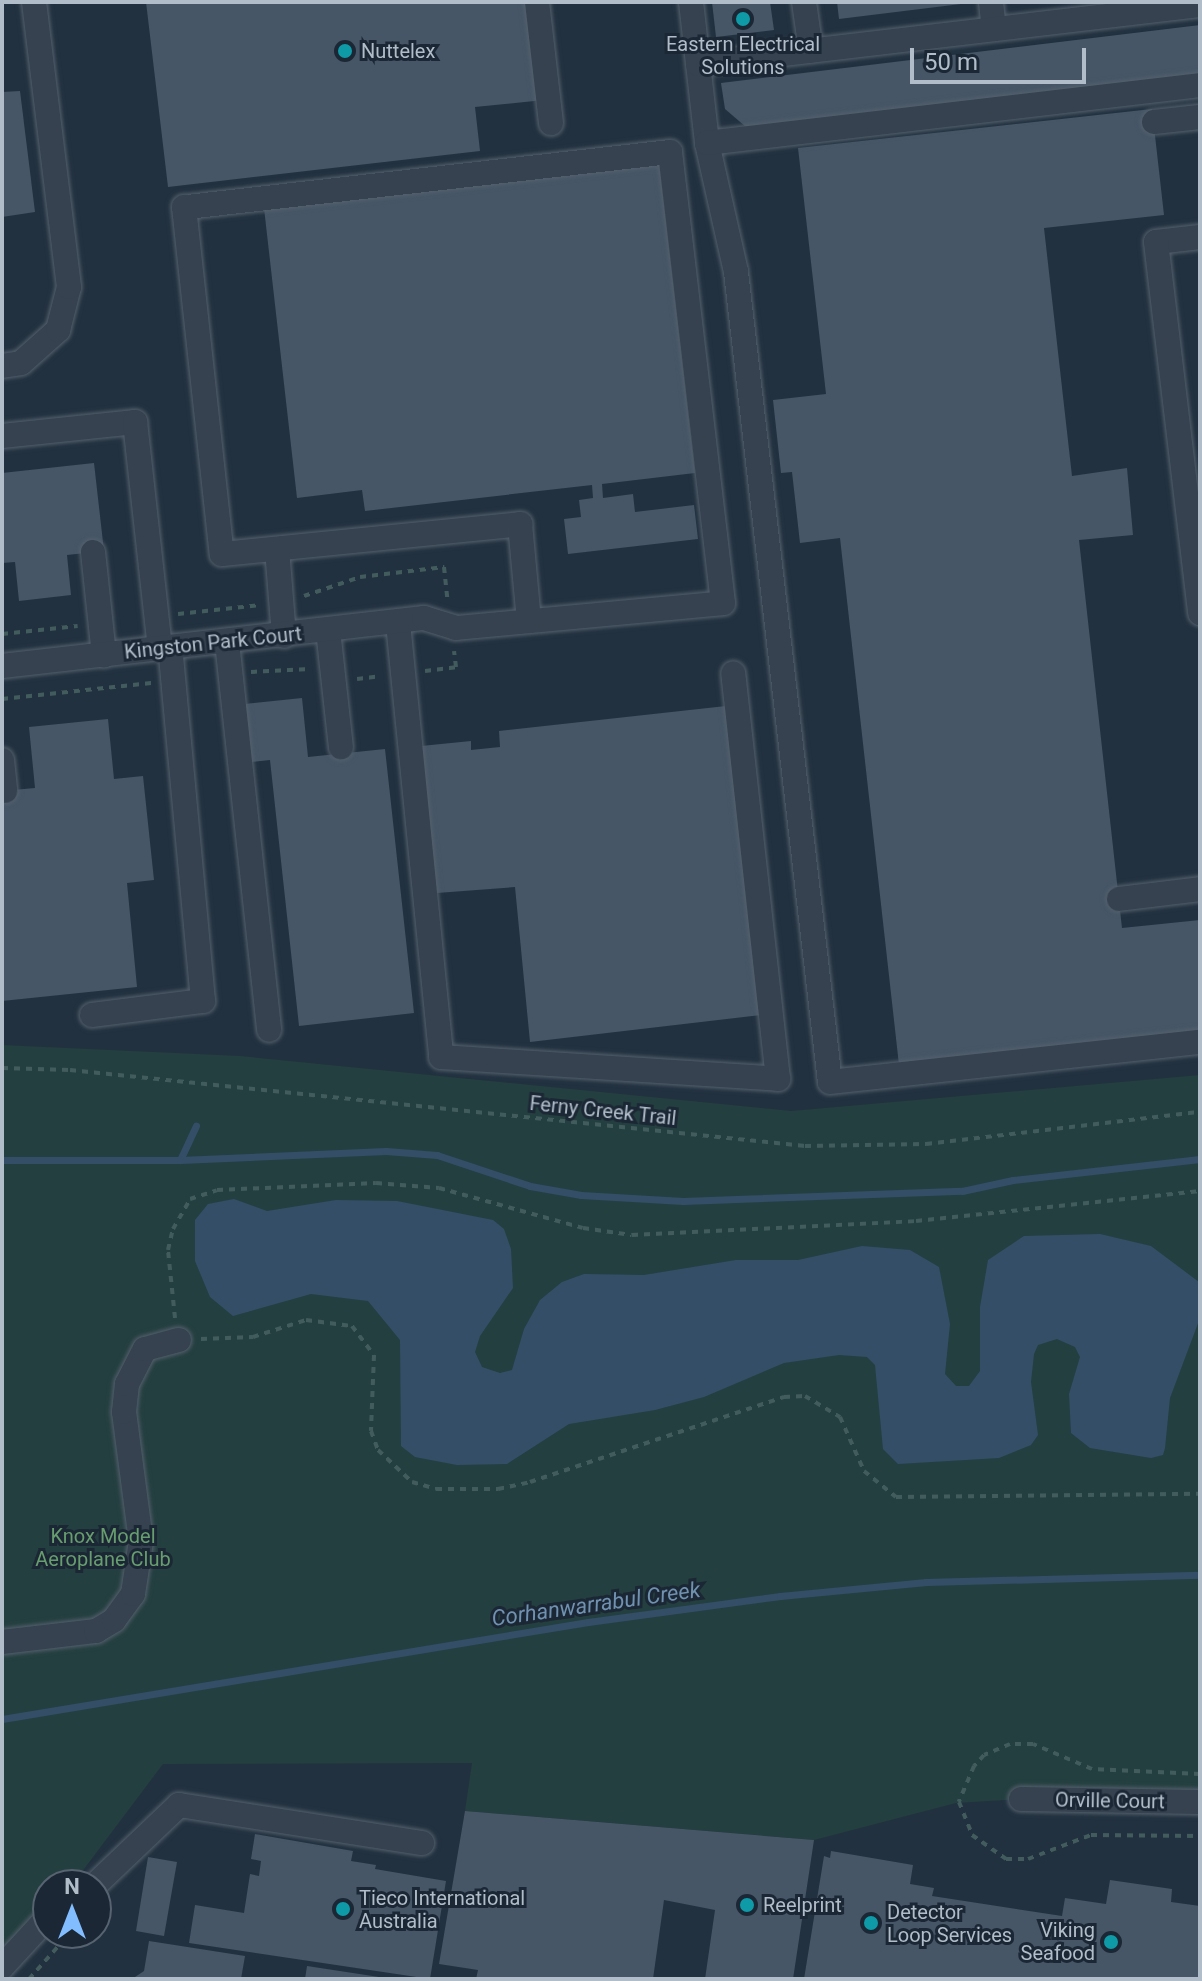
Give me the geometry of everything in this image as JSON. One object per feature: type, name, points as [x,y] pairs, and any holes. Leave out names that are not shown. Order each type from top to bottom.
[{"type":"street","points":[[2,366],[21,363],[58,330],[69,287],[34,2]]},
{"type":"street","points":[[537,2],[551,123]]},
{"type":"street","points":[[691,2],[707,143],[736,272],[830,1082],[1200,1042]]},
{"type":"street","points":[[804,2],[811,51]]},
{"type":"street","points":[[991,2],[994,29]]},
{"type":"street","points":[[698,64],[1191,5]]},
{"type":"street","points":[[707,143],[1200,85]]},
{"type":"street","points":[[1154,122],[1200,117]]},
{"type":"street","points":[[670,152],[723,603],[529,621],[520,524],[277,549],[222,554],[184,207],[670,152]]},
{"type":"street","points":[[1199,600],[1156,242],[1200,237]]},
{"type":"street","points":[[2,436],[135,422],[156,616],[165,648],[203,1001],[92,1015]]},
{"type":"street","points":[[277,549],[284,636]]},
{"type":"street","points":[[93,552],[104,655]]},
{"type":"street","name":"Kingston Park Court","points":[[2,666],[424,618],[456,628],[529,621]]},
{"type":"street","points":[[398,623],[441,1057],[778,1079],[733,673]]},
{"type":"street","points":[[328,630],[341,747]]},
{"type":"street","points":[[227,642],[269,1030]]},
{"type":"street","points":[[2,760],[5,791]]},
{"type":"street","points":[[1119,899],[1200,889]]},
{"type":"street","points":[[2,1642],[96,1631],[114,1620],[133,1594],[141,1541],[124,1412],[127,1384],[145,1349],[179,1340]]},
{"type":"street","name":"Orville Court","points":[[1021,1799],[1200,1802]]},
{"type":"street","points":[[112,1869],[179,1805],[422,1843]]},
{"type":"street","points":[[2,1967],[32,1935]]},
{"type":"path","points":[[156,616],[282,601],[360,577],[444,567],[450,612]]},
{"type":"path","points":[[2,634],[100,623]]},
{"type":"path","name":"Ferny Creek Trail","points":[[2,1068],[70,1070],[805,1146],[926,1144],[1200,1112]]},
{"type":"path","points":[[1200,1191],[916,1221],[632,1235],[583,1228],[439,1188],[376,1183],[217,1190],[190,1199],[173,1229],[168,1250],[179,1340],[253,1337],[306,1320],[352,1326],[374,1355],[371,1431],[378,1450],[403,1476],[436,1489],[498,1489],[530,1482],[784,1397],[805,1396],[840,1417],[864,1471],[896,1497],[1200,1494]]},
{"type":"path","points":[[29,1979],[56,1949]]},
{"type":"green space","name":"Knox Model Aeroplane Club","points":[[2,1045],[240,1056],[791,1111],[1200,1075],[1200,1802],[1021,1799],[956,1803],[814,1840],[465,1811],[472,1763],[163,1764],[84,1869],[32,1869],[32,1934],[2,1967]]},
{"type":"water","points":[[234,1199],[267,1211],[336,1200],[397,1201],[493,1220],[504,1229],[511,1249],[513,1288],[480,1336],[475,1352],[482,1367],[500,1373],[512,1370],[524,1329],[540,1300],[562,1282],[584,1274],[644,1275],[736,1260],[798,1260],[862,1246],[910,1250],[939,1267],[950,1324],[945,1374],[956,1386],[969,1386],[980,1371],[980,1307],[988,1260],[1024,1236],[1100,1234],[1151,1246],[1199,1282],[1200,1318],[1170,1398],[1163,1455],[1151,1458],[1090,1448],[1071,1433],[1069,1394],[1080,1357],[1075,1347],[1057,1339],[1038,1345],[1034,1354],[1031,1382],[1038,1435],[1031,1445],[999,1458],[898,1464],[883,1449],[875,1365],[867,1357],[839,1355],[784,1363],[704,1397],[655,1410],[569,1424],[507,1464],[457,1465],[415,1457],[401,1446],[400,1340],[368,1301],[311,1294],[233,1316],[210,1297],[195,1261],[195,1220],[208,1204]]},
{"type":"building","name":"Nuttelex","points":[[146,2],[533,2],[544,100],[475,107],[480,151],[168,187]]},
{"type":"building","name":"Eastern Electrical Solutions","points":[[712,2],[770,2],[774,30],[716,37]]},
{"type":"building","points":[[837,2],[961,2],[961,4],[839,19]]},
{"type":"building","points":[[1200,25],[1200,75],[746,127],[725,109],[721,83]]},
{"type":"building","points":[[20,91],[35,212],[2,217],[2,92]]},
{"type":"building","points":[[1152,109],[1164,215],[1044,228],[1072,476],[1127,468],[1133,535],[1079,540],[1122,928],[1200,920],[1200,1032],[899,1065],[840,538],[800,543],[792,472],[781,473],[773,400],[826,394],[798,148]]},
{"type":"building","points":[[659,163],[695,473],[602,484],[603,498],[633,494],[635,512],[694,505],[698,539],[568,554],[564,519],[581,517],[579,500],[593,498],[592,485],[365,511],[362,490],[297,498],[264,208]]},
{"type":"building","points":[[94,463],[104,551],[67,555],[71,595],[19,601],[15,562],[2,563],[2,473]]},
{"type":"building","points":[[302,698],[308,757],[385,749],[414,1013],[299,1026],[270,760],[251,762],[245,704]]},
{"type":"building","points":[[726,706],[761,1015],[530,1042],[515,887],[437,893],[421,746],[471,741],[471,750],[500,747],[499,731]]},
{"type":"building","points":[[108,719],[114,779],[143,776],[154,880],[127,883],[137,987],[2,1001],[2,791],[35,788],[29,727]]},
{"type":"building","points":[[465,1811],[814,1840],[793,1979],[705,1979],[715,1910],[664,1900],[653,1979],[476,1979],[478,1970],[439,1964]]},
{"type":"building","name":"Tieco International Australia","points":[[255,1834],[353,1851],[351,1861],[376,1865],[375,1869],[446,1881],[430,1979],[189,1943],[195,1905],[244,1913],[250,1874],[259,1876],[261,1861],[251,1859]]},
{"type":"building","points":[[831,1851],[913,1865],[910,1884],[934,1888],[932,1896],[1062,1916],[1065,1898],[1106,1904],[1110,1880],[1172,1889],[1171,1902],[1200,1906],[1200,1979],[804,1979],[824,1856],[830,1858]]},
{"type":"building","points":[[148,1857],[177,1862],[164,1936],[136,1931]]},
{"type":"building","points":[[149,1941],[245,1956],[241,1979],[132,1979],[144,1971]]},
{"type":"building","points":[[307,1966],[379,1977],[379,1979],[305,1979]]},
{"type":"waterway","points":[[2,1160],[180,1160],[196,1126]]},
{"type":"waterway","points":[[180,1160],[386,1151],[437,1155],[530,1186],[581,1195],[683,1201],[962,1191],[1013,1180],[1200,1159]]},
{"type":"waterway","name":"Corhanwarrabul Creek","points":[[2,1719],[588,1622],[780,1596],[926,1582],[1200,1575]]},
{"type":"place","name":"Eastern Electrical Solutions","points":[[743,19]]},
{"type":"place","name":"Nuttelex","points":[[345,51]]},
{"type":"place","name":"Reelprint","points":[[747,1905]]},
{"type":"place","name":"Tieco International Australia","points":[[343,1909]]},
{"type":"place","name":"Detector Loop Services","points":[[871,1923]]},
{"type":"place","name":"Viking Seafood","points":[[1111,1942]]}]
